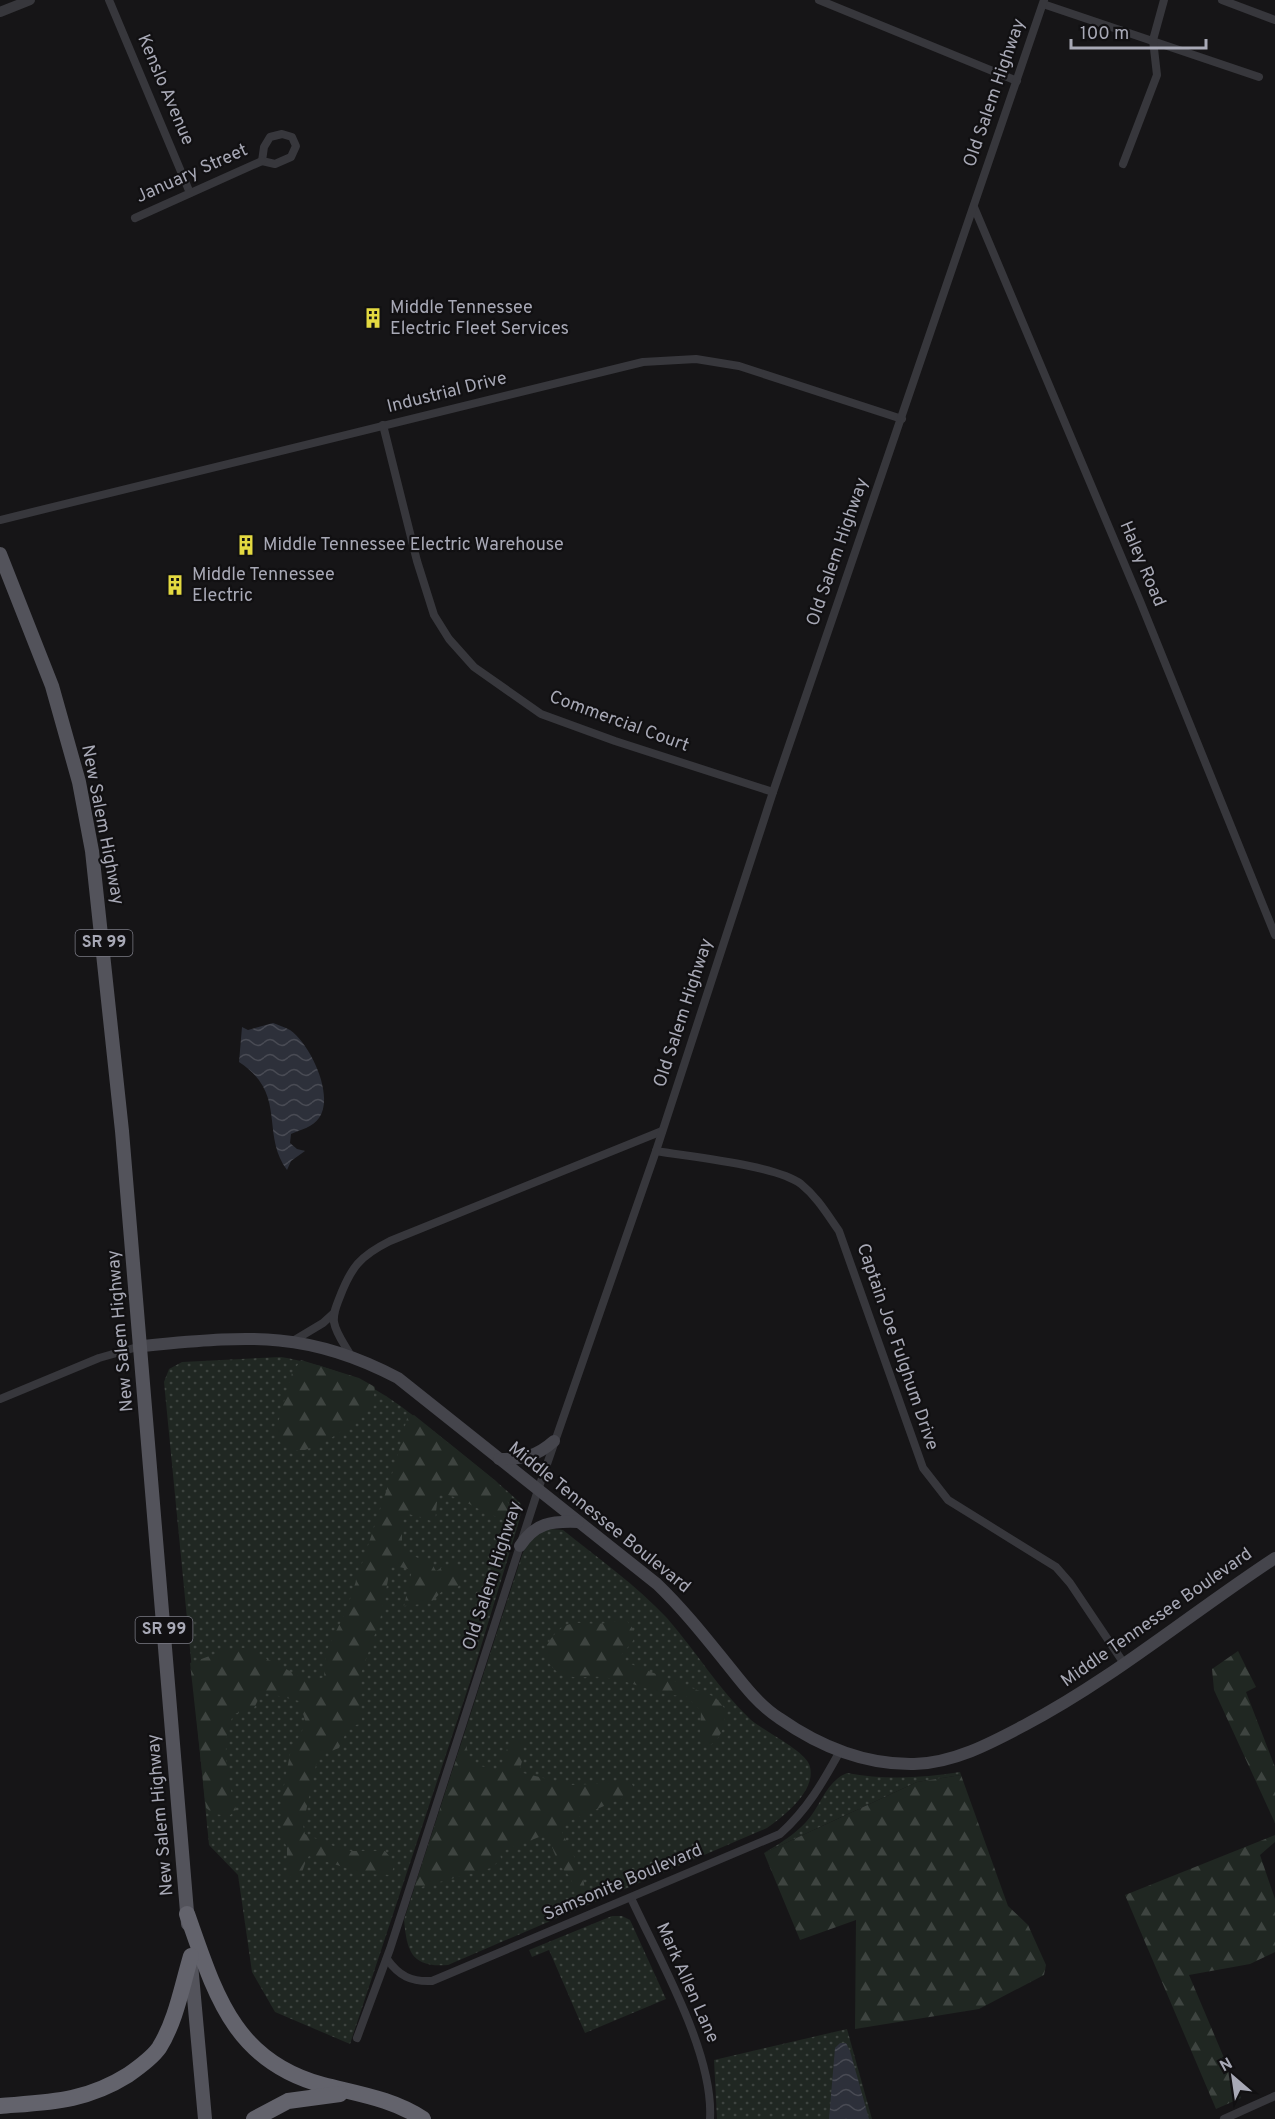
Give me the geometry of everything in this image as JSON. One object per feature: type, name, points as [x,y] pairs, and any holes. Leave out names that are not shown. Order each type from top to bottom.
[{"type":"highway","points":[[187,1914],[213,1986],[229,2019],[249,2044],[271,2063],[301,2079],[405,2108],[423,2119]]},
{"type":"highway","points":[[0,2106],[74,2100],[105,2090],[136,2069],[158,2049],[171,2020],[191,1956]]},
{"type":"highway","points":[[254,2119],[288,2101],[319,2095],[356,2094]]},
{"type":"main road","name":"New Salem Highway","points":[[0,554],[52,686],[79,782],[92,851],[122,1131],[205,2119]]},
{"type":"main road","name":"Middle Tennessee Boulevard","points":[[141,1346],[260,1338],[293,1341],[351,1356],[398,1378],[674,1600],[751,1694],[777,1717],[813,1739],[840,1751],[877,1762],[916,1764],[957,1756],[999,1739],[1057,1708],[1125,1665],[1275,1558]]},
{"type":"main road","points":[[500,1459],[529,1458],[555,1441]]},
{"type":"main road","points":[[520,1546],[534,1529],[543,1524],[554,1521],[578,1522]]},
{"type":"street","points":[[0,12],[30,0]]},
{"type":"street","name":"Kenslo Avenue","points":[[109,0],[190,193]]},
{"type":"street","points":[[819,0],[1017,81]]},
{"type":"street","points":[[1123,165],[1157,75],[1153,40],[1164,0]]},
{"type":"street","points":[[1222,0],[1275,20]]},
{"type":"street","points":[[1044,2],[1259,77]]},
{"type":"street","name":"Old Salem Highway","points":[[357,2038],[387,1959],[538,1490],[656,1150],[773,792],[1044,2]]},
{"type":"street","name":"January Street","points":[[135,218],[262,161]]},
{"type":"street","name":"Haley Road","points":[[974,207],[1136,590],[1275,935]]},
{"type":"street","name":"Industrial Drive","points":[[0,520],[642,362],[696,359],[775,376],[902,419]]},
{"type":"street","name":"Commercial Court","points":[[383,425],[417,561],[434,615],[449,639],[474,667],[541,714],[615,741],[773,792]]},
{"type":"street","points":[[351,1356],[334,1323],[334,1313],[351,1272],[369,1251],[662,1131]]},
{"type":"street","name":"Captain Joe Fulghum Drive","points":[[656,1150],[771,1172],[799,1183],[816,1198],[839,1231],[923,1468],[948,1500],[1056,1567],[1070,1583],[1125,1665]]},
{"type":"street","points":[[293,1341],[323,1323],[334,1313]]},
{"type":"street","points":[[0,1399],[99,1358],[141,1346]]},
{"type":"street","name":"Samsonite Boulevard","points":[[387,1959],[392,1967],[415,1982],[432,1981],[780,1834],[799,1817],[816,1795],[840,1751]]},
{"type":"street","name":"Mark Allen Lane","points":[[631,1898],[701,2051],[711,2108],[710,2119]]},
{"type":"street","points":[[1224,2119],[1275,2096]]},
{"type":"green space","points":[[281,1357],[332,1370],[353,1378],[391,1399],[521,1504],[520,1518],[472,1676],[350,2044],[275,2012],[252,1972],[238,1875],[209,1845],[164,1382],[169,1369],[182,1362]]},
{"type":"green space","points":[[301,1360],[359,1378],[375,1387],[373,1401],[342,1431],[323,1443],[305,1450],[291,1450],[281,1444],[276,1430],[292,1373]]},
{"type":"green space","points":[[414,1415],[497,1482],[512,1510],[504,1519],[454,1497],[438,1493],[435,1522],[402,1512],[402,1551],[432,1564],[436,1571],[445,1566],[457,1565],[468,1575],[457,1588],[443,1590],[431,1603],[404,1606],[412,1570],[391,1565],[380,1620],[359,1679],[362,1724],[349,1726],[339,1748],[318,1756],[303,1825],[305,1834],[345,1851],[385,1851],[395,1863],[391,1875],[365,1874],[309,1856],[297,1880],[287,1875],[287,1847],[281,1837],[282,1796],[290,1754],[306,1723],[299,1701],[262,1692],[254,1708],[234,1714],[229,1725],[226,1761],[236,1810],[229,1816],[214,1814],[206,1808],[190,1663],[225,1651],[244,1648],[311,1682],[324,1677],[326,1652],[346,1611],[396,1462],[407,1418]]},
{"type":"green space","points":[[551,1529],[563,1530],[643,1594],[678,1631],[739,1708],[751,1720],[805,1759],[811,1773],[809,1783],[798,1801],[767,1828],[448,1965],[426,1964],[413,1955],[409,1949],[404,1920],[522,1555],[533,1538],[540,1532]]},
{"type":"green space","points":[[627,1621],[634,1630],[633,1641],[618,1659],[715,1697],[726,1710],[720,1735],[714,1743],[709,1746],[700,1734],[701,1711],[686,1696],[664,1693],[611,1678],[564,1675],[556,1671],[547,1660],[543,1651],[552,1637],[561,1629],[577,1623],[595,1624]]},
{"type":"green space","points":[[1238,1651],[1256,1687],[1246,1692],[1275,1767],[1275,1823],[1214,1690],[1212,1669]]},
{"type":"green space","points":[[511,1738],[522,1740],[524,1754],[519,1772],[572,1785],[631,1782],[636,1792],[565,1823],[561,1829],[584,1881],[583,1897],[576,1898],[571,1878],[559,1865],[547,1834],[500,1852],[501,1859],[491,1868],[414,1889],[462,1742],[466,1744],[470,1763],[499,1771]]},
{"type":"green space","points":[[960,1772],[961,1775],[917,1782],[764,1853],[801,1827],[834,1782],[847,1773],[875,1777],[903,1777]]},
{"type":"green space","points":[[961,1775],[1008,1906],[1028,1925],[1046,1965],[1044,1975],[979,2009],[855,2029],[856,1920],[800,1940],[764,1853],[917,1782]]},
{"type":"green space","points":[[1275,1835],[1275,1842],[1260,1855],[1275,1899],[1275,1952],[1250,1964],[1189,1975],[1241,2098],[1216,2109],[1125,1895]]},
{"type":"green space","points":[[612,1916],[622,1916],[630,1920],[666,1999],[585,2033],[549,1950],[532,1957],[529,1950]]},
{"type":"green space","points":[[847,2029],[872,2119],[717,2119],[714,2060]]},
{"type":"water","points":[[273,1023],[290,1030],[305,1046],[318,1071],[324,1097],[319,1118],[306,1128],[291,1134],[290,1143],[297,1149],[305,1151],[291,1161],[287,1170],[279,1156],[275,1142],[269,1100],[254,1074],[239,1062],[242,1027],[248,1030]]},
{"type":"water","points":[[840,2043],[846,2043],[850,2051],[869,2119],[829,2119],[835,2048]]},
{"type":"place","name":"Middle Tennessee Electric Fleet Services","points":[[373,318]]},
{"type":"place","name":"Middle Tennessee Electric Warehouse","points":[[246,545]]},
{"type":"place","name":"Middle Tennessee Electric","points":[[175,585]]}]
